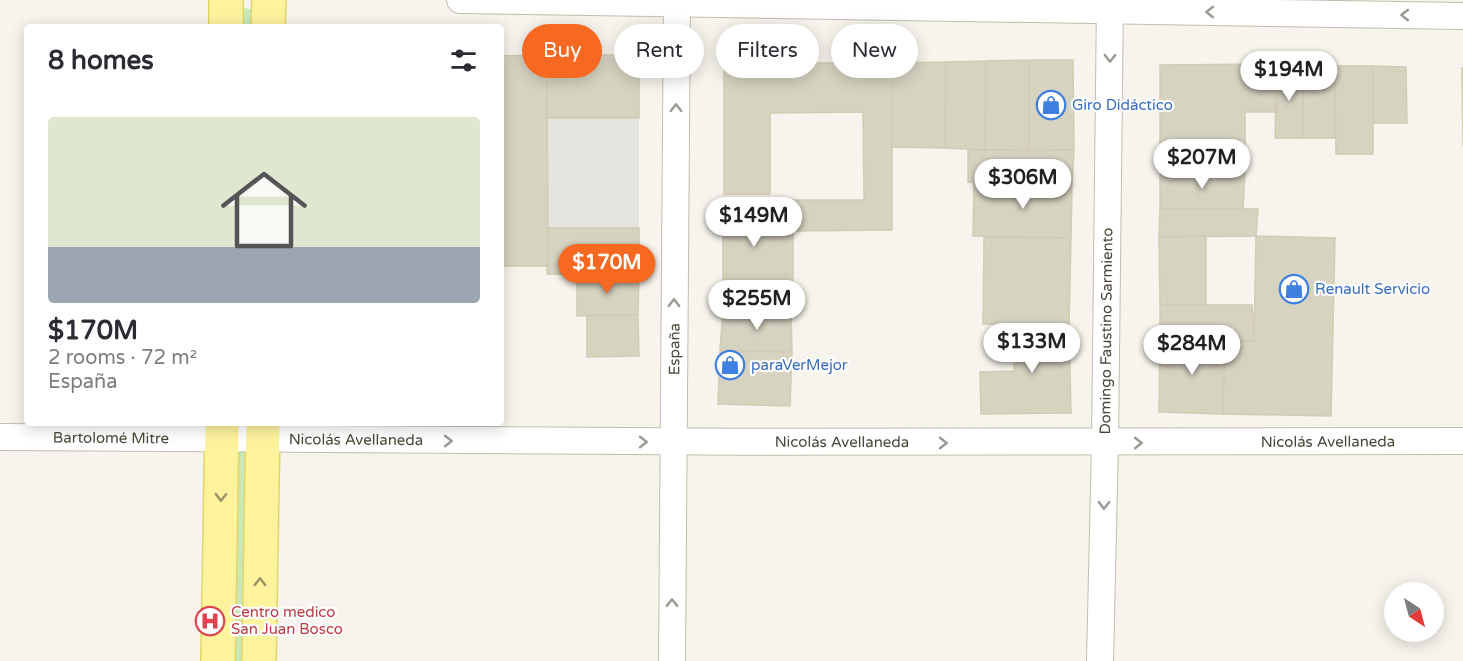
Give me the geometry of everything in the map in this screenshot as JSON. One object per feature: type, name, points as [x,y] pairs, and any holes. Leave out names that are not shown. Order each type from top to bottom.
[{"type":"main road","points":[[226,0],[226,24]]},
{"type":"main road","points":[[268,24],[269,0]]},
{"type":"main road","points":[[218,661],[221,431]]},
{"type":"main road","points":[[259,661],[263,431]]},
{"type":"street","points":[[460,0],[1110,5],[1463,16]]},
{"type":"street","name":"España","points":[[672,661],[677,2]]},
{"type":"street","name":"Domingo Faustino Sarmiento","points":[[1100,661],[1106,443],[1110,5]]},
{"type":"street","name":"Nicolás Avellaneda","points":[[221,431],[674,442],[1463,441]]},
{"type":"street","name":"Bartolomé Mitre","points":[[0,437],[221,431]]},
{"type":"green space","points":[[244,8],[253,10],[257,24],[236,24],[236,13]]},
{"type":"green space","points":[[241,450],[248,451],[251,661],[229,661],[234,453]]},
{"type":"shaded area","points":[[547,118],[639,118],[639,228],[548,228]]},
{"type":"building","points":[[602,55],[614,55],[614,78],[639,78],[639,118],[547,118],[547,78],[602,78]]},
{"type":"building","points":[[504,56],[522,56],[522,78],[547,78],[548,266],[504,266]]},
{"type":"building","name":"Giro Didáctico","points":[[1029,60],[1073,60],[1074,150],[1029,151]]},
{"type":"building","points":[[1029,60],[1029,151],[985,150],[986,61]]},
{"type":"building","points":[[986,61],[985,150],[945,148],[946,62]]},
{"type":"building","points":[[946,62],[945,148],[892,147],[892,78],[918,78],[918,63]]},
{"type":"building","points":[[819,63],[831,63],[831,78],[892,78],[892,230],[793,231],[793,200],[864,200],[863,112],[770,113],[770,194],[724,194],[724,78],[819,78]]},
{"type":"building","points":[[1277,64],[1303,66],[1303,138],[1275,138]]},
{"type":"building","points":[[1277,64],[1277,112],[1245,112],[1245,172],[1160,172],[1160,65]]},
{"type":"building","points":[[1303,66],[1335,66],[1335,138],[1303,138]]},
{"type":"building","points":[[1335,66],[1373,66],[1373,154],[1336,154]]},
{"type":"building","points":[[1373,66],[1406,67],[1407,123],[1373,123]]},
{"type":"building","points":[[1462,68],[1463,68],[1463,146]]},
{"type":"building","points":[[968,150],[1074,150],[1072,183],[968,182]]},
{"type":"building","points":[[1160,172],[1245,172],[1243,209],[1160,209]]},
{"type":"building","points":[[974,181],[1072,183],[1071,238],[973,236]]},
{"type":"building","points":[[723,205],[742,205],[742,231],[793,231],[793,275],[723,275]]},
{"type":"building","points":[[1160,209],[1258,209],[1256,236],[1159,237]]},
{"type":"building","points":[[548,228],[639,228],[639,276],[547,274]]},
{"type":"building","points":[[1206,236],[1206,305],[1160,305],[1159,237]]},
{"type":"building","name":"Renault Servicio","points":[[1256,236],[1335,238],[1331,416],[1223,414],[1225,340],[1254,341]]},
{"type":"building","points":[[984,237],[1071,238],[1069,325],[983,324]]},
{"type":"building","points":[[577,274],[639,276],[638,315],[577,316]]},
{"type":"building","points":[[723,275],[793,275],[791,311],[723,310]]},
{"type":"building","points":[[1160,305],[1252,305],[1254,341],[1160,340]]},
{"type":"building","points":[[723,310],[791,311],[792,352],[720,350]]},
{"type":"building","points":[[587,315],[638,315],[639,356],[587,357]]},
{"type":"building","points":[[1014,324],[1069,325],[1071,413],[981,414],[980,372],[1014,371]]},
{"type":"building","points":[[1160,340],[1225,340],[1223,414],[1159,412]]},
{"type":"building","points":[[720,350],[792,352],[790,406],[718,404]]},
{"type":"place","name":"Giro Didáctico","points":[[1051,105]]},
{"type":"place","name":"Renault Servicio","points":[[1294,289]]},
{"type":"place","name":"paraVerMejor","points":[[730,365]]},
{"type":"place","name":"Centro medico San Juan Bosco","points":[[210,621]]}]
